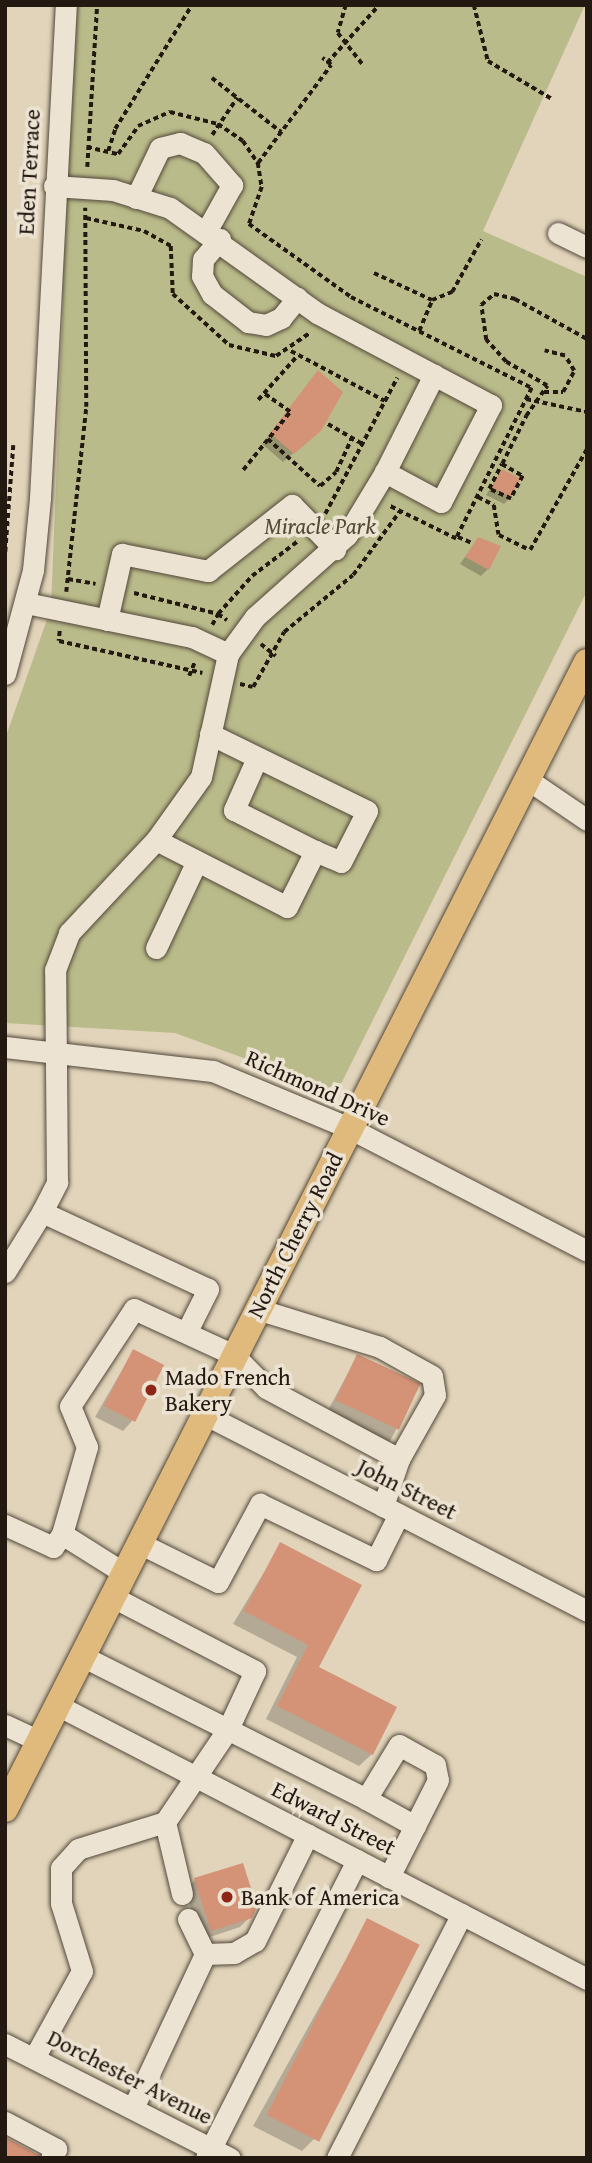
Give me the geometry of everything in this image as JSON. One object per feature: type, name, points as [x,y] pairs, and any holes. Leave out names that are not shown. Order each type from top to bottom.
[{"type":"main road","name":"North Cherry Road","points":[[5,1809],[587,662]]},
{"type":"street","name":"Eden Terrace","points":[[5,674],[26,603],[40,498],[54,186],[66,5]]},
{"type":"street","points":[[136,198],[160,148],[180,143],[204,153],[232,185],[203,259],[202,276],[212,293],[248,322],[266,325],[281,318],[297,298]]},
{"type":"street","points":[[54,186],[136,198],[214,234],[297,298],[491,405],[441,502],[384,472]]},
{"type":"street","points":[[558,233],[587,247]]},
{"type":"street","points":[[5,1272],[57,1182],[53,1049],[55,971],[69,933],[156,840],[201,778],[228,654],[255,617],[335,549],[384,472],[434,375]]},
{"type":"street","points":[[107,620],[122,554],[208,571],[292,505],[335,549]]},
{"type":"street","points":[[26,603],[192,637],[228,654]]},
{"type":"street","points":[[210,734],[366,811],[341,862],[234,810],[257,758]]},
{"type":"street","points":[[527,779],[587,820]]},
{"type":"street","points":[[156,840],[287,906],[316,851]]},
{"type":"street","points":[[156,948],[197,861]]},
{"type":"street","name":"Richmond Drive","points":[[5,1047],[53,1049],[213,1071],[349,1128],[587,1251]]},
{"type":"street","points":[[42,1212],[208,1289],[187,1331]]},
{"type":"street","points":[[5,1525],[53,1547],[62,1534],[88,1447],[70,1406],[134,1309],[187,1331],[234,1355],[266,1388],[399,1459]]},
{"type":"street","points":[[139,1543],[218,1582],[260,1504],[376,1560],[391,1510],[399,1459],[435,1395],[432,1376],[380,1346],[257,1309]]},
{"type":"street","name":"John Street","points":[[204,1414],[587,1611]]},
{"type":"street","points":[[62,1534],[124,1573]]},
{"type":"street","points":[[34,2058],[82,1971],[61,1903],[61,1868],[78,1849],[165,1822],[198,1778],[228,1729],[255,1671],[113,1597]]},
{"type":"street","points":[[82,1656],[415,1826]]},
{"type":"street","name":"Edward Street","points":[[57,1704],[587,1979]]},
{"type":"street","points":[[5,1724],[39,1741]]},
{"type":"street","points":[[366,1799],[399,1745],[435,1765],[438,1780],[390,1877]]},
{"type":"street","points":[[165,1822],[182,1894]]},
{"type":"street","points":[[205,1954],[234,1953],[255,1941],[308,1834]]},
{"type":"street","points":[[216,2155],[357,1860]]},
{"type":"street","points":[[337,2158],[462,1914]]},
{"type":"street","points":[[188,1919],[205,1954]]},
{"type":"street","points":[[133,2108],[205,1954]]},
{"type":"street","name":"Dorchester Avenue","points":[[5,2044],[133,2108],[216,2155]]},
{"type":"street","points":[[5,2122],[56,2149],[51,2158]]},
{"type":"path","points":[[87,171],[97,5]]},
{"type":"path","points":[[108,152],[114,129],[192,5]]},
{"type":"path","points":[[346,5],[338,33],[364,66]]},
{"type":"path","points":[[327,63],[343,41],[379,5]]},
{"type":"path","points":[[474,5],[488,61],[552,99]]},
{"type":"path","points":[[258,163],[331,65],[322,58]]},
{"type":"path","points":[[212,78],[281,132]]},
{"type":"path","points":[[218,124],[237,98]]},
{"type":"path","points":[[87,147],[118,154]]},
{"type":"path","points":[[66,594],[86,407],[85,206]]},
{"type":"path","points":[[419,331],[432,300],[452,292],[481,240]]},
{"type":"path","points":[[374,273],[432,300]]},
{"type":"path","points":[[502,464],[523,475],[512,499],[489,489],[502,464],[538,404],[547,386],[506,362],[486,340],[478,317],[485,299],[515,299],[587,339]]},
{"type":"path","points":[[291,351],[384,401]]},
{"type":"path","points":[[544,392],[563,391],[574,371],[565,356],[545,351]]},
{"type":"path","points":[[258,400],[298,355]]},
{"type":"path","points":[[243,470],[290,412],[264,394]]},
{"type":"path","points":[[526,399],[538,404],[587,412]]},
{"type":"path","points":[[328,424],[362,444]]},
{"type":"path","points":[[268,439],[320,486],[336,472],[352,438]]},
{"type":"path","points":[[5,552],[13,445]]},
{"type":"path","points":[[499,493],[494,505],[499,535],[530,550],[587,449]]},
{"type":"path","points":[[478,497],[494,505]]},
{"type":"path","points":[[233,682],[253,687],[270,651],[302,615],[353,575],[400,511]]},
{"type":"path","points":[[458,537],[472,543]]},
{"type":"path","points":[[61,625],[59,641],[211,676]]},
{"type":"path","points":[[255,639],[276,656]]},
{"type":"path","points":[[189,676],[199,653]]},
{"type":"green space","name":"Miracle Park","points":[[70,5],[585,5],[483,231],[587,277],[587,591],[337,1092],[175,1033],[5,1023],[5,739],[51,608],[63,306],[59,85]]},
{"type":"building","points":[[318,370],[343,392],[321,431],[294,454],[270,433]]},
{"type":"building","points":[[502,469],[521,479],[511,497],[492,488]]},
{"type":"building","points":[[478,537],[501,546],[489,570],[465,557]]},
{"type":"building","points":[[133,1349],[164,1365],[135,1422],[104,1406]]},
{"type":"building","points":[[357,1354],[420,1384],[399,1430],[335,1400]]},
{"type":"building","points":[[280,1542],[362,1585],[319,1667],[397,1707],[373,1755],[277,1706],[308,1645],[244,1611]]},
{"type":"building","name":"Bank of America","points":[[243,1863],[257,1907],[252,1918],[211,1931],[194,1878]]},
{"type":"building","points":[[367,1918],[420,1945],[319,2142],[267,2115]]},
{"type":"building","points":[[5,2137],[39,2155],[38,2158],[5,2158]]},
{"type":"place","name":"Mado French Bakery","points":[[151,1390]]},
{"type":"place","name":"Bank of America","points":[[227,1897]]}]
